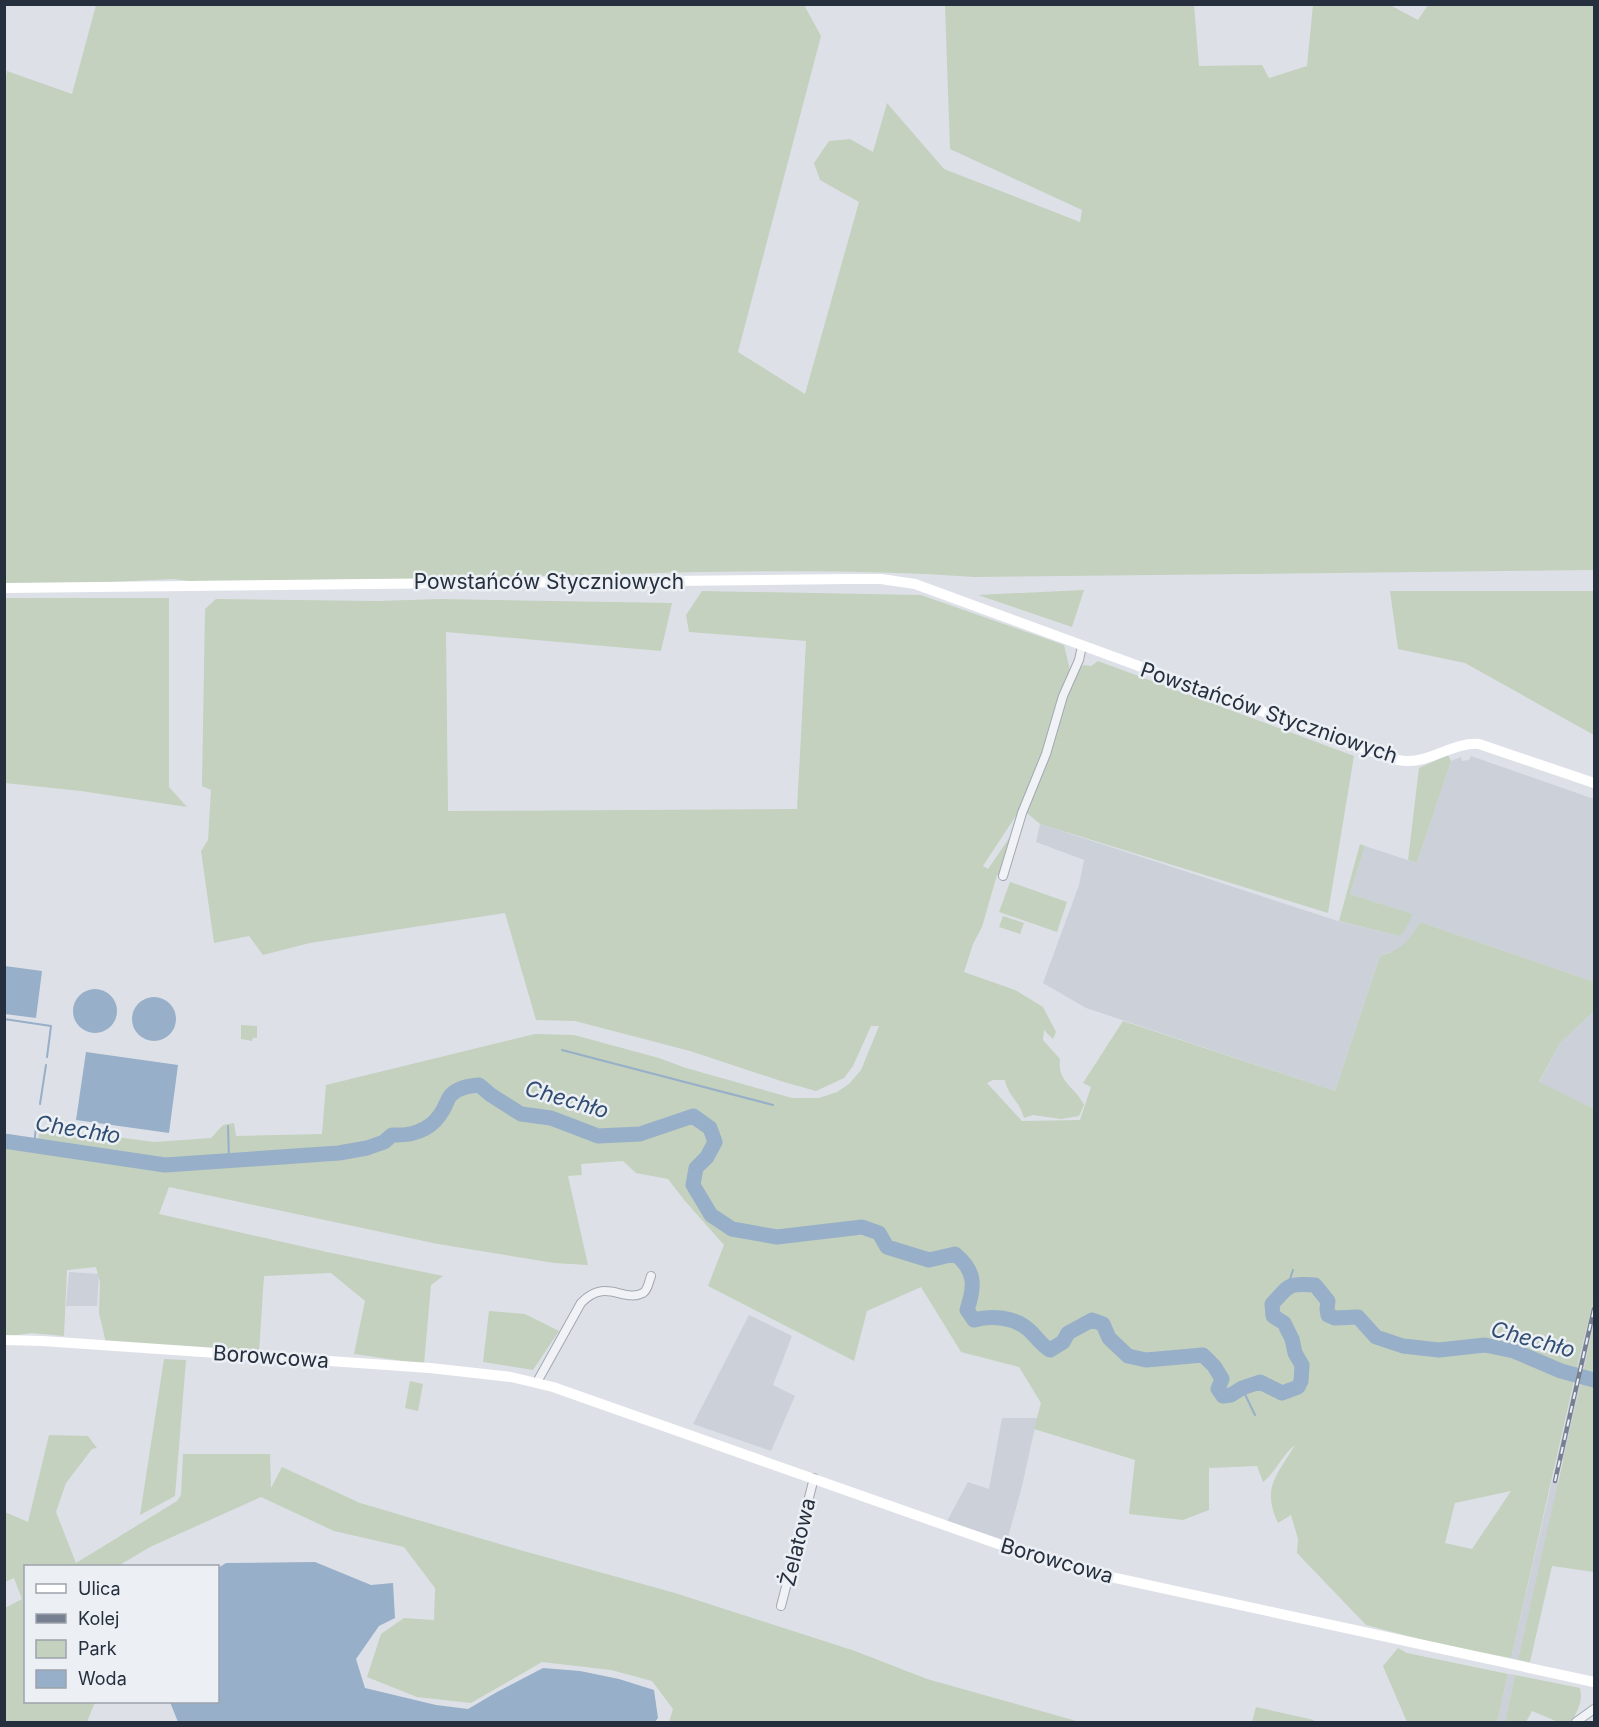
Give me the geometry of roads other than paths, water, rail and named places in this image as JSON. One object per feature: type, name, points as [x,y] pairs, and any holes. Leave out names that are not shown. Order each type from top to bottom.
[{"type":"street","name":"Powstańców Styczniowych","points":[[4,588],[881,579],[915,584],[1387,758],[1416,760],[1466,743],[1479,744],[1594,783]]},
{"type":"street","points":[[1003,876],[1022,813],[1046,754],[1063,696],[1079,660],[1082,646]]},
{"type":"street","points":[[537,1382],[581,1303],[588,1296],[603,1291],[643,1293],[647,1289],[651,1276]]},
{"type":"street","name":"Borowcowa","points":[[4,1340],[430,1368],[484,1373],[537,1382],[612,1406],[1004,1546],[1077,1569],[1594,1682]]},
{"type":"street","name":"Żelatowa","points":[[781,1606],[814,1478]]},
{"type":"street","points":[[1576,1722],[1594,1709]]},
{"type":"water","points":[[5,966],[42,971],[36,1018],[5,1014]]},
{"type":"water","points":[[95,989],[104,990],[111,995],[116,1002],[116,1020],[111,1027],[104,1032],[95,1033],[86,1032],[79,1027],[74,1020],[73,1011],[74,1002],[79,995],[86,990]]},
{"type":"water","points":[[154,997],[163,998],[170,1003],[175,1010],[175,1028],[170,1035],[163,1040],[154,1041],[145,1040],[138,1035],[133,1028],[132,1019],[133,1010],[138,1003],[145,998]]},
{"type":"water","points":[[86,1052],[178,1065],[169,1133],[76,1120]]},
{"type":"water","points":[[315,1562],[371,1585],[393,1583],[395,1618],[379,1626],[356,1659],[365,1688],[436,1705],[468,1709],[543,1668],[580,1671],[619,1679],[654,1690],[658,1718],[655,1722],[178,1722],[170,1703],[219,1703],[219,1567],[226,1563]]},
{"type":"waterway","points":[[4,1019],[51,1026],[47,1057]]},
{"type":"waterway","points":[[562,1050],[773,1105]]},
{"type":"waterway","points":[[40,1104],[46,1065]]},
{"type":"waterway","name":"Chechło","points":[[4,1141],[165,1165],[339,1153],[367,1148],[384,1142],[392,1135],[414,1133],[428,1127],[439,1117],[452,1094],[461,1088],[479,1085],[521,1114],[551,1118],[598,1136],[640,1134],[693,1116],[710,1128],[715,1142],[707,1157],[696,1168],[693,1185],[711,1215],[732,1229],[777,1237],[862,1227],[879,1233],[887,1247],[929,1260],[955,1254],[967,1267],[972,1279],[967,1310],[974,1320],[995,1318],[1017,1322],[1050,1350],[1063,1342],[1068,1333],[1092,1320],[1103,1324],[1109,1338],[1128,1356],[1146,1360],[1203,1355],[1222,1379],[1218,1389],[1223,1396],[1231,1395],[1242,1388],[1260,1382],[1282,1393],[1298,1387],[1301,1381],[1302,1365],[1284,1323],[1273,1316],[1272,1304],[1290,1287],[1306,1284],[1315,1285],[1328,1301],[1328,1315],[1335,1318],[1358,1317],[1376,1337],[1403,1346],[1439,1350],[1485,1345],[1514,1351],[1561,1371],[1594,1380]]},
{"type":"waterway","points":[[228,1126],[229,1160]]},
{"type":"waterway","points":[[34,1145],[36,1127]]},
{"type":"waterway","points":[[1288,1285],[1293,1270]]},
{"type":"waterway","points":[[1242,1388],[1255,1415]]},
{"type":"railway","points":[[1555,1481],[1594,1309]]}]
